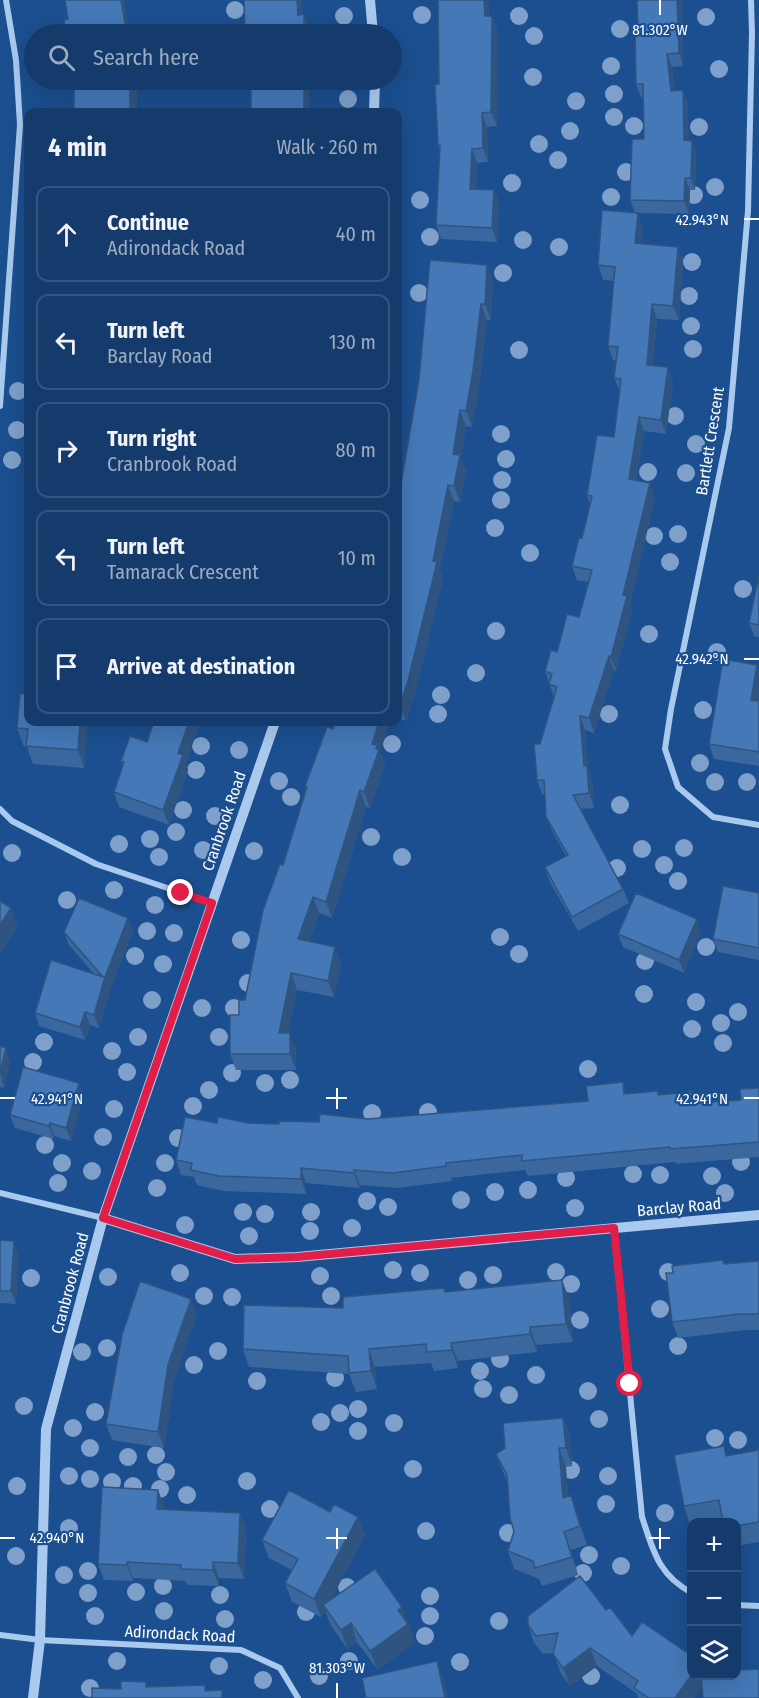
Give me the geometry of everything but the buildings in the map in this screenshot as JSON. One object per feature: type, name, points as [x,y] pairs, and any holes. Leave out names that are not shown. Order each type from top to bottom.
[{"type":"street","points":[[0,406],[20,125],[16,60],[6,0]]},
{"type":"street","points":[[370,0],[372,24]]},
{"type":"street","name":"Bartlett Crescent","points":[[751,0],[748,212],[729,428],[665,749],[678,787],[713,817],[759,825]]},
{"type":"street","points":[[374,108],[375,90]]},
{"type":"street","points":[[0,265],[10,265]]},
{"type":"street","name":"Cranbrook Road","points":[[33,1698],[40,1640],[46,1429],[103,1218],[274,726]]},
{"type":"street","points":[[0,808],[12,821],[96,864],[212,903]]},
{"type":"street","name":"Barclay Road","points":[[0,1193],[103,1218],[235,1259],[297,1257],[759,1215]]},
{"type":"street","points":[[614,1228],[642,1517],[657,1563],[687,1590]]},
{"type":"street","points":[[741,1605],[759,1606]]},
{"type":"street","name":"Adirondack Road","points":[[0,1635],[40,1640],[241,1650],[279,1668],[298,1698]]},
{"type":"route","points":[[181,893],[212,903],[103,1218],[235,1259],[297,1257],[614,1228],[630,1384]]}]
